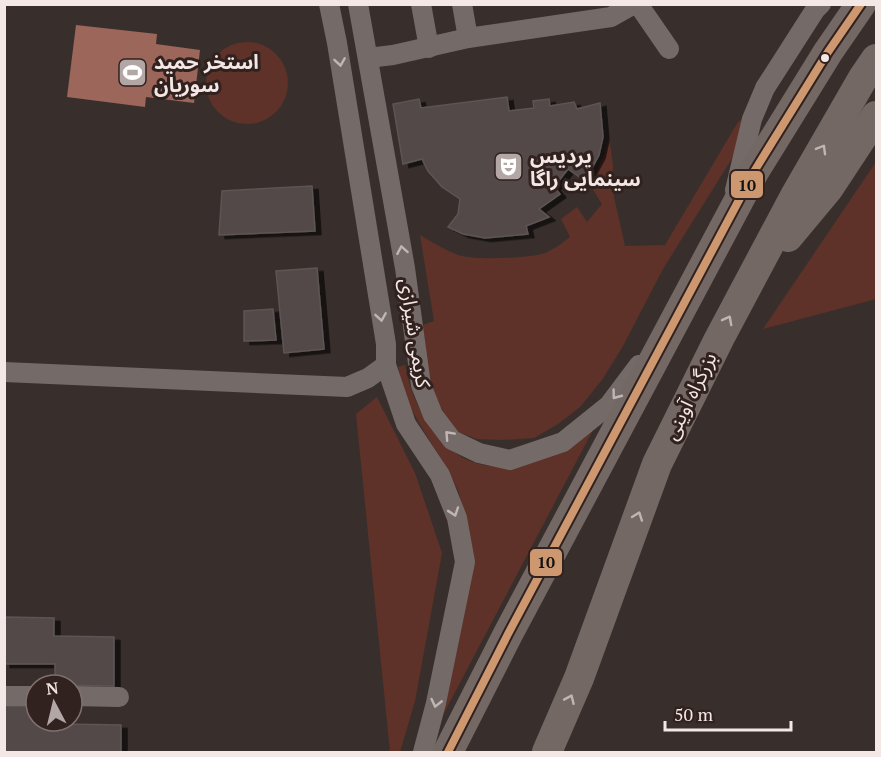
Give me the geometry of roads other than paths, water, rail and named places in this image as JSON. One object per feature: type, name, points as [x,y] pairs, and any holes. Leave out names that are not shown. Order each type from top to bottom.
[{"type":"highway","points":[[448,753],[508,634],[755,170],[828,52],[861,4]]},
{"type":"highway","name":"بزرگراه آوینی","points":[[547,753],[579,678],[657,464],[718,339],[795,196],[863,78],[876,60]]},
{"type":"highway","points":[[746,288],[828,189],[876,116]]},
{"type":"street","name":"کریمی شیرازی","points":[[329,4],[386,344],[386,365],[406,424],[440,475],[457,518],[465,562],[436,703],[423,753]]},
{"type":"street","name":"کریمی شیرازی","points":[[358,4],[405,268],[421,385],[433,415],[452,440],[479,453],[510,460],[563,442],[609,405],[677,315]]},
{"type":"street","points":[[420,4],[429,48]]},
{"type":"street","points":[[462,4],[468,38]]},
{"type":"street","points":[[368,58],[398,62],[429,48],[468,38],[611,17],[636,4],[669,49]]},
{"type":"street","points":[[727,223],[752,119],[765,88],[821,4]]},
{"type":"street","points":[[386,344],[415,341]]},
{"type":"street","points":[[4,372],[347,387],[368,378],[386,365]]},
{"type":"street","points":[[4,696],[24,696]]},
{"type":"street","points":[[84,696],[119,697]]},
{"type":"place","name":"استخر حمید سوریان","points":[[133,73]]},
{"type":"place","name":"پردیس سینمایی راگا","points":[[509,167]]}]
